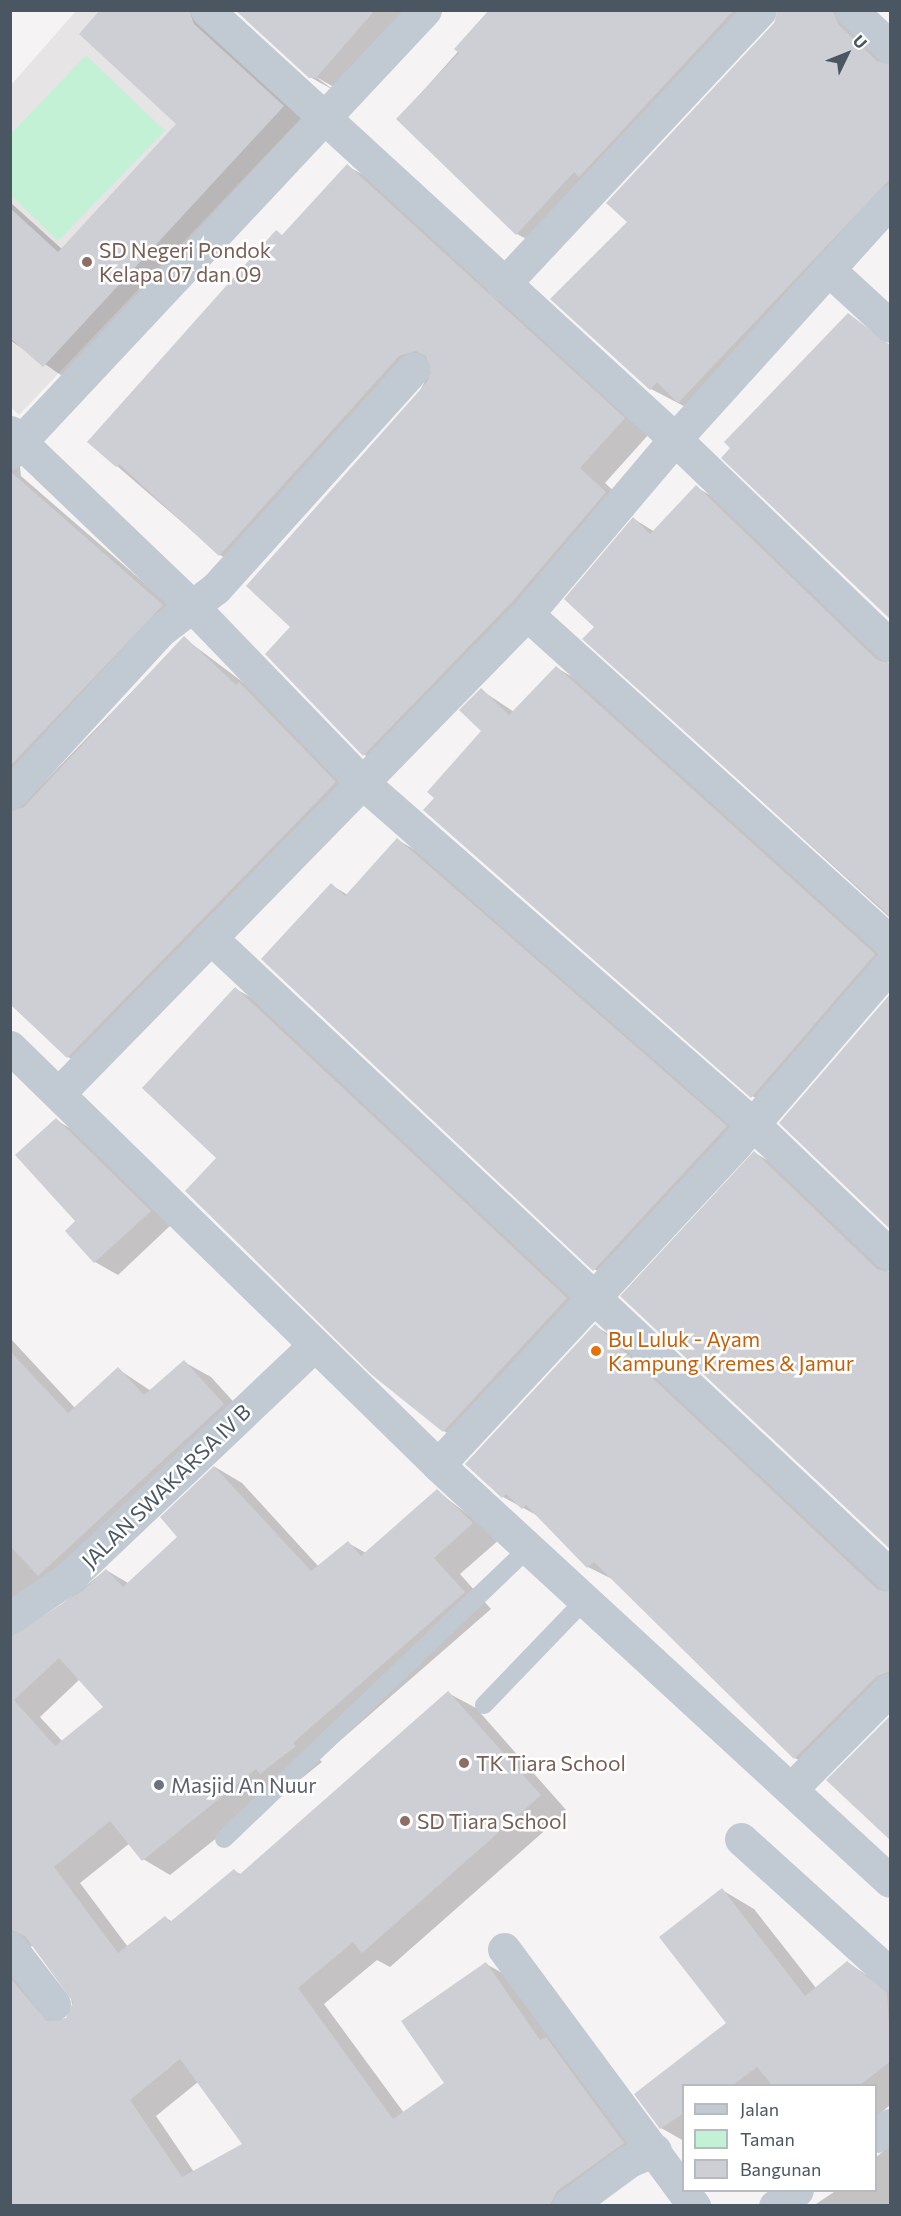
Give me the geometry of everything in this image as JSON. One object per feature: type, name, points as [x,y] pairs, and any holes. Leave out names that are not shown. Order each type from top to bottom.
[{"type":"street","points":[[207,10],[322,120],[675,439],[891,646]]},
{"type":"street","points":[[425,10],[14,442],[192,606],[364,784],[754,1125],[891,1255]]},
{"type":"street","points":[[503,285],[760,10]]},
{"type":"street","points":[[851,10],[891,47]]},
{"type":"street","points":[[59,1093],[213,941],[527,614],[675,439],[891,201]]},
{"type":"street","points":[[828,268],[891,326]]},
{"type":"street","points":[[10,794],[161,630],[216,588],[413,369]]},
{"type":"street","points":[[527,614],[891,942]]},
{"type":"street","points":[[213,941],[891,1575]]},
{"type":"street","points":[[438,1465],[595,1300],[754,1125],[891,965]]},
{"type":"street","points":[[10,1047],[438,1465],[891,1881]]},
{"type":"street","name":"JALAN SWAKARSA IV B","points":[[10,1618],[64,1583],[314,1345]]},
{"type":"street","points":[[792,1788],[891,1689]]},
{"type":"street","points":[[741,1839],[891,1974]]},
{"type":"street","points":[[10,1947],[54,2004]]},
{"type":"street","points":[[504,1949],[682,2188]]},
{"type":"street","points":[[877,2135],[891,2125]]},
{"type":"street","points":[[568,2205],[629,2161],[655,2150]]},
{"type":"street","points":[[685,2192],[694,2205]]},
{"type":"street","points":[[775,2205],[794,2192]]},
{"type":"lane","points":[[224,1839],[528,1548]]},
{"type":"lane","points":[[484,1705],[586,1599]]},
{"type":"shaded area","name":"SD Negeri Pondok Kelapa 07 dan 09","points":[[76,11],[187,11],[301,118],[19,415],[11,407],[11,85]]},
{"type":"green space","points":[[86,55],[165,131],[58,241],[11,195],[11,134]]},
{"type":"building","points":[[100,10],[189,10],[194,24],[284,106],[43,367],[10,338],[10,208],[58,252],[176,124],[79,34]]},
{"type":"building","points":[[235,10],[375,10],[316,78],[309,78]]},
{"type":"building","points":[[489,10],[734,10],[579,177],[574,172],[516,235],[396,119],[459,53],[454,49]]},
{"type":"building","points":[[778,10],[833,10],[838,24],[877,61],[891,65],[891,178],[678,403],[657,382],[650,390],[550,299],[627,222],[606,203],[774,23]]},
{"type":"building","points":[[347,164],[625,418],[580,468],[606,492],[513,601],[363,756],[265,654],[290,627],[246,586],[427,382],[431,372],[426,356],[416,351],[399,356],[219,556],[119,464],[116,467],[87,442],[276,230],[282,235]]},
{"type":"building","points":[[848,313],[891,346],[891,620],[721,458],[730,448],[724,442]]},
{"type":"building","points":[[10,471],[163,605],[10,766]]},
{"type":"building","points":[[696,485],[877,660],[891,664],[891,917],[582,639],[594,627],[564,599],[633,517],[650,534]]},
{"type":"building","points":[[184,636],[236,685],[239,682],[336,782],[67,1058],[10,1004],[10,812],[24,807]]},
{"type":"building","points":[[556,666],[875,954],[751,1098],[423,810],[434,798],[427,792],[481,731],[459,710],[481,688],[509,715]]},
{"type":"building","points":[[397,838],[727,1126],[593,1271],[261,959],[331,883],[345,896]]},
{"type":"building","points":[[235,987],[567,1298],[443,1432],[372,1375],[185,1191],[216,1158],[142,1088]]},
{"type":"building","points":[[891,993],[891,1230],[779,1123]]},
{"type":"building","points":[[56,1118],[151,1211],[94,1263],[65,1231],[75,1221],[15,1155]]},
{"type":"building","points":[[754,1151],[877,1269],[891,1273],[891,1550],[620,1296]]},
{"type":"building","points":[[595,1324],[877,1589],[891,1593],[891,1671],[877,1676],[794,1759],[594,1562],[587,1568],[526,1505],[522,1509],[506,1494],[502,1498],[465,1464]]},
{"type":"building","points":[[10,1351],[68,1413],[118,1367],[144,1395],[184,1360],[224,1404],[38,1576],[10,1546]]},
{"type":"building","points":[[214,1466],[311,1571],[348,1541],[361,1556],[437,1489],[473,1523],[434,1558],[465,1592],[293,1743],[296,1746],[260,1774],[256,1769],[142,1861],[110,1821],[54,1867],[118,1953],[165,1916],[170,1922],[234,1869],[239,1875],[448,1691],[541,1795],[362,1953],[353,1942],[298,1988],[393,2119],[444,2083],[401,2021],[486,1962],[540,2040],[546,2037],[624,2143],[557,2191],[550,2205],[10,2205],[10,1978],[47,2021],[66,2018],[73,2002],[25,1936],[10,1929],[10,1637],[82,1591],[106,1569],[123,1587],[177,1537],[160,1517]],"holes":[[[59,1658],[103,1707],[55,1746],[14,1700]],[[180,2059],[242,2144],[182,2177],[130,2100]]]},
{"type":"building","points":[[891,1715],[891,1841],[826,1780]]},
{"type":"building","points":[[722,1888],[805,1996],[847,1961],[887,1992],[891,2061],[861,2084],[771,2084],[757,2067],[734,2084],[682,2084],[682,2114],[660,2129],[634,2094],[726,2023],[659,1937]]},
{"type":"place","name":"SD Negeri Pondok Kelapa 07 dan 09","points":[[87,262]]},
{"type":"place","name":"Bu Luluk - Ayam Kampung Kremes & Jamur","points":[[596,1351]]},
{"type":"place","name":"TK Tiara School","points":[[464,1763]]},
{"type":"place","name":"Masjid An Nuur","points":[[159,1785]]},
{"type":"place","name":"SD Tiara School","points":[[405,1821]]}]
